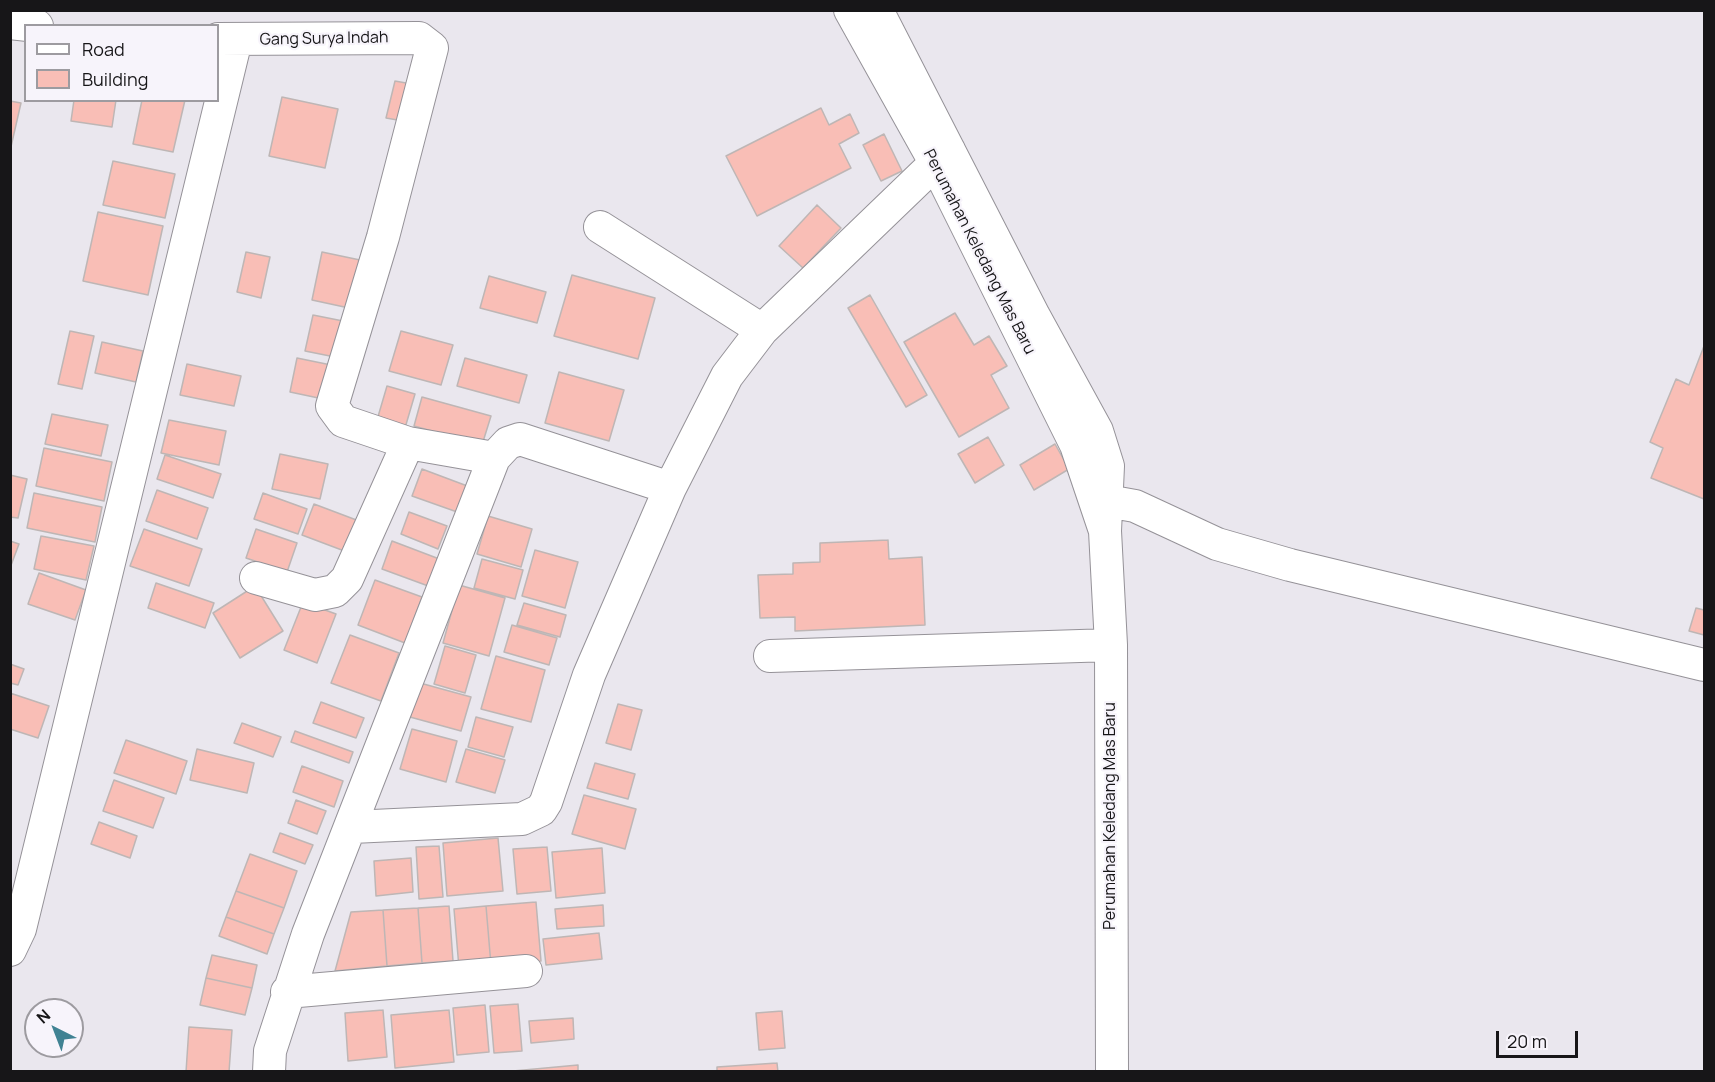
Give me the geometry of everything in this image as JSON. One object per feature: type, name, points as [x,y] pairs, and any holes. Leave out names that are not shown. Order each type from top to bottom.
[{"type":"street","name":"Perumahan Keledang Mas Baru","points":[[850,10],[942,157],[1102,499],[1111,645],[1112,1071]]},
{"type":"street","points":[[352,827],[522,819],[540,810],[546,802],[589,675],[670,488],[727,376],[762,330],[942,157],[877,10]]},
{"type":"street","name":"Gang Surya Indah","points":[[226,40],[419,38],[429,43],[432,55],[333,406],[343,421],[408,443]]},
{"type":"street","points":[[219,70],[226,40]]},
{"type":"street","points":[[10,950],[20,929],[212,102]]},
{"type":"street","points":[[600,226],[762,330]]},
{"type":"street","points":[[269,1071],[270,1051],[287,992],[494,458],[508,443],[520,439],[670,488]]},
{"type":"street","points":[[256,578],[315,595],[334,591],[346,579],[408,443],[494,458]]},
{"type":"street","points":[[1102,499],[1150,512],[1217,544],[1290,565],[1704,665]]},
{"type":"street","points":[[770,656],[1111,645]]},
{"type":"street","points":[[287,992],[526,971]]},
{"type":"building","points":[[395,81],[417,85],[409,122],[386,118]]},
{"type":"building","points":[[282,97],[338,109],[325,168],[269,156]]},
{"type":"building","points":[[10,101],[21,103],[10,151]]},
{"type":"building","points":[[74,102],[116,102],[112,127],[71,121]]},
{"type":"building","points":[[142,102],[185,102],[173,152],[133,144]]},
{"type":"building","points":[[821,108],[829,125],[850,114],[859,133],[839,144],[851,168],[757,216],[726,156]]},
{"type":"building","points":[[884,134],[902,171],[881,181],[863,145]]},
{"type":"building","points":[[113,161],[175,174],[165,218],[103,205]]},
{"type":"building","points":[[817,205],[841,228],[803,268],[779,246]]},
{"type":"building","points":[[98,212],[163,226],[148,295],[83,281]]},
{"type":"building","points":[[246,252],[270,257],[261,298],[237,292]]},
{"type":"building","points":[[322,252],[360,260],[349,308],[312,300]]},
{"type":"building","points":[[572,275],[655,298],[638,359],[554,336]]},
{"type":"building","points":[[489,276],[546,292],[537,323],[480,308]]},
{"type":"building","points":[[870,295],[927,395],[906,407],[848,308]]},
{"type":"building","points":[[955,313],[974,345],[989,336],[1007,366],[991,375],[1009,408],[959,437],[904,342]]},
{"type":"building","points":[[313,315],[348,322],[340,358],[305,351]]},
{"type":"building","points":[[70,331],[94,336],[82,389],[58,384]]},
{"type":"building","points":[[401,331],[453,345],[441,385],[389,371]]},
{"type":"building","points":[[102,342],[143,351],[136,382],[95,373]]},
{"type":"building","points":[[1704,346],[1704,499],[1651,478],[1663,448],[1650,442],[1676,379],[1689,385]]},
{"type":"building","points":[[297,358],[336,366],[328,400],[290,392]]},
{"type":"building","points":[[465,358],[527,375],[519,403],[457,386]]},
{"type":"building","points":[[187,364],[241,376],[234,406],[180,395]]},
{"type":"building","points":[[559,372],[624,390],[609,441],[545,423]]},
{"type":"building","points":[[387,386],[415,394],[405,428],[377,420]]},
{"type":"building","points":[[422,397],[491,416],[482,445],[414,426]]},
{"type":"building","points":[[52,414],[108,425],[101,456],[45,444]]},
{"type":"building","points":[[169,420],[226,431],[219,465],[161,453]]},
{"type":"building","points":[[988,437],[1004,465],[975,483],[958,454]]},
{"type":"building","points":[[1055,444],[1069,469],[1034,490],[1020,465]]},
{"type":"building","points":[[44,448],[112,462],[104,501],[36,486]]},
{"type":"building","points":[[280,454],[328,464],[320,499],[272,489]]},
{"type":"building","points":[[165,455],[221,474],[213,498],[157,479]]},
{"type":"building","points":[[422,469],[470,487],[460,513],[412,496]]},
{"type":"building","points":[[10,475],[27,479],[18,518],[10,517]]},
{"type":"building","points":[[157,490],[208,508],[197,539],[146,521]]},
{"type":"building","points":[[34,493],[102,507],[95,542],[27,528]]},
{"type":"building","points":[[263,493],[307,509],[298,534],[254,519]]},
{"type":"building","points":[[314,504],[367,524],[355,555],[302,535]]},
{"type":"building","points":[[409,512],[447,526],[438,549],[401,534]]},
{"type":"building","points":[[488,516],[532,529],[521,567],[477,554]]},
{"type":"building","points":[[144,529],[202,549],[189,586],[130,566]]},
{"type":"building","points":[[256,529],[297,543],[287,572],[246,558]]},
{"type":"building","points":[[41,536],[94,546],[86,580],[34,569]]},
{"type":"building","points":[[888,540],[889,559],[922,557],[925,625],[795,631],[795,617],[760,618],[758,575],[793,574],[793,563],[820,562],[820,543]]},
{"type":"building","points":[[10,541],[19,544],[10,568]]},
{"type":"building","points":[[392,541],[442,560],[431,587],[382,569]]},
{"type":"building","points":[[535,550],[578,562],[565,608],[522,596]]},
{"type":"building","points":[[482,559],[523,570],[515,599],[474,588]]},
{"type":"building","points":[[39,573],[86,590],[75,620],[28,604]]},
{"type":"building","points":[[375,580],[422,597],[405,643],[358,625]]},
{"type":"building","points":[[156,583],[214,603],[205,628],[148,608]]},
{"type":"building","points":[[459,585],[505,598],[489,656],[443,643]]},
{"type":"building","points":[[255,586],[283,631],[240,658],[213,613]]},
{"type":"building","points":[[303,602],[336,614],[317,663],[284,650]]},
{"type":"building","points":[[524,603],[566,615],[560,637],[517,625]]},
{"type":"building","points":[[1696,608],[1704,610],[1704,635],[1689,631]]},
{"type":"building","points":[[512,625],[557,638],[549,665],[504,652]]},
{"type":"building","points":[[350,635],[399,653],[381,701],[331,683]]},
{"type":"building","points":[[445,646],[476,655],[465,693],[434,684]]},
{"type":"building","points":[[496,656],[545,670],[531,722],[481,709]]},
{"type":"building","points":[[10,664],[24,669],[18,685],[10,683]]},
{"type":"building","points":[[420,683],[471,697],[461,731],[410,717]]},
{"type":"building","points":[[10,693],[49,706],[38,738],[10,729]]},
{"type":"building","points":[[321,702],[364,718],[356,738],[313,723]]},
{"type":"building","points":[[618,704],[642,710],[631,750],[606,743]]},
{"type":"building","points":[[476,717],[513,727],[504,757],[468,747]]},
{"type":"building","points":[[242,723],[281,737],[273,757],[234,743]]},
{"type":"building","points":[[412,729],[457,741],[446,782],[400,769]]},
{"type":"building","points":[[295,731],[353,752],[349,763],[291,742]]},
{"type":"building","points":[[126,740],[187,761],[176,794],[114,773]]},
{"type":"building","points":[[197,749],[254,763],[247,793],[190,780]]},
{"type":"building","points":[[466,749],[505,760],[495,793],[456,782]]},
{"type":"building","points":[[595,763],[635,774],[628,799],[587,788]]},
{"type":"building","points":[[302,766],[343,781],[334,807],[293,792]]},
{"type":"building","points":[[114,780],[164,798],[153,828],[103,811]]},
{"type":"building","points":[[584,795],[636,809],[625,849],[572,834]]},
{"type":"building","points":[[296,800],[326,811],[317,834],[288,823]]},
{"type":"building","points":[[99,822],[137,836],[130,858],[91,844]]},
{"type":"building","points":[[280,833],[313,845],[305,864],[273,852]]},
{"type":"building","points":[[498,838],[503,891],[447,896],[443,843]]},
{"type":"building","points":[[439,846],[443,897],[419,899],[416,847]]},
{"type":"building","points":[[547,847],[551,891],[517,894],[513,849]]},
{"type":"building","points":[[602,848],[605,893],[556,898],[552,852]]},
{"type":"building","points":[[250,854],[297,871],[284,908],[236,891]]},
{"type":"building","points":[[411,858],[413,892],[376,896],[374,861]]},
{"type":"building","points":[[236,891],[284,908],[274,934],[226,917]]},
{"type":"building","points":[[536,902],[541,961],[491,965],[486,906]]},
{"type":"building","points":[[603,905],[604,926],[557,929],[555,909]]},
{"type":"building","points":[[449,906],[453,961],[422,963],[418,908]]},
{"type":"building","points":[[486,906],[491,965],[459,968],[454,909]]},
{"type":"building","points":[[418,908],[422,963],[387,966],[383,910]]},
{"type":"building","points":[[383,910],[387,966],[335,971],[351,912]]},
{"type":"building","points":[[226,917],[274,934],[267,954],[219,936]]},
{"type":"building","points":[[599,933],[602,959],[546,965],[543,939]]},
{"type":"building","points":[[212,955],[257,965],[252,988],[206,978]]},
{"type":"building","points":[[206,978],[252,988],[245,1015],[200,1005]]},
{"type":"building","points":[[518,1004],[522,1051],[494,1053],[490,1006]]},
{"type":"building","points":[[485,1005],[489,1052],[457,1055],[453,1008]]},
{"type":"building","points":[[383,1010],[387,1057],[348,1061],[345,1013]]},
{"type":"building","points":[[449,1010],[454,1062],[395,1068],[391,1015]]},
{"type":"building","points":[[782,1011],[785,1048],[759,1050],[756,1013]]},
{"type":"building","points":[[573,1018],[574,1039],[531,1043],[529,1021]]},
{"type":"building","points":[[189,1027],[232,1030],[229,1072],[186,1072]]},
{"type":"building","points":[[777,1063],[778,1072],[717,1072],[717,1067]]},
{"type":"building","points":[[578,1065],[578,1072],[513,1072],[513,1071]]}]
